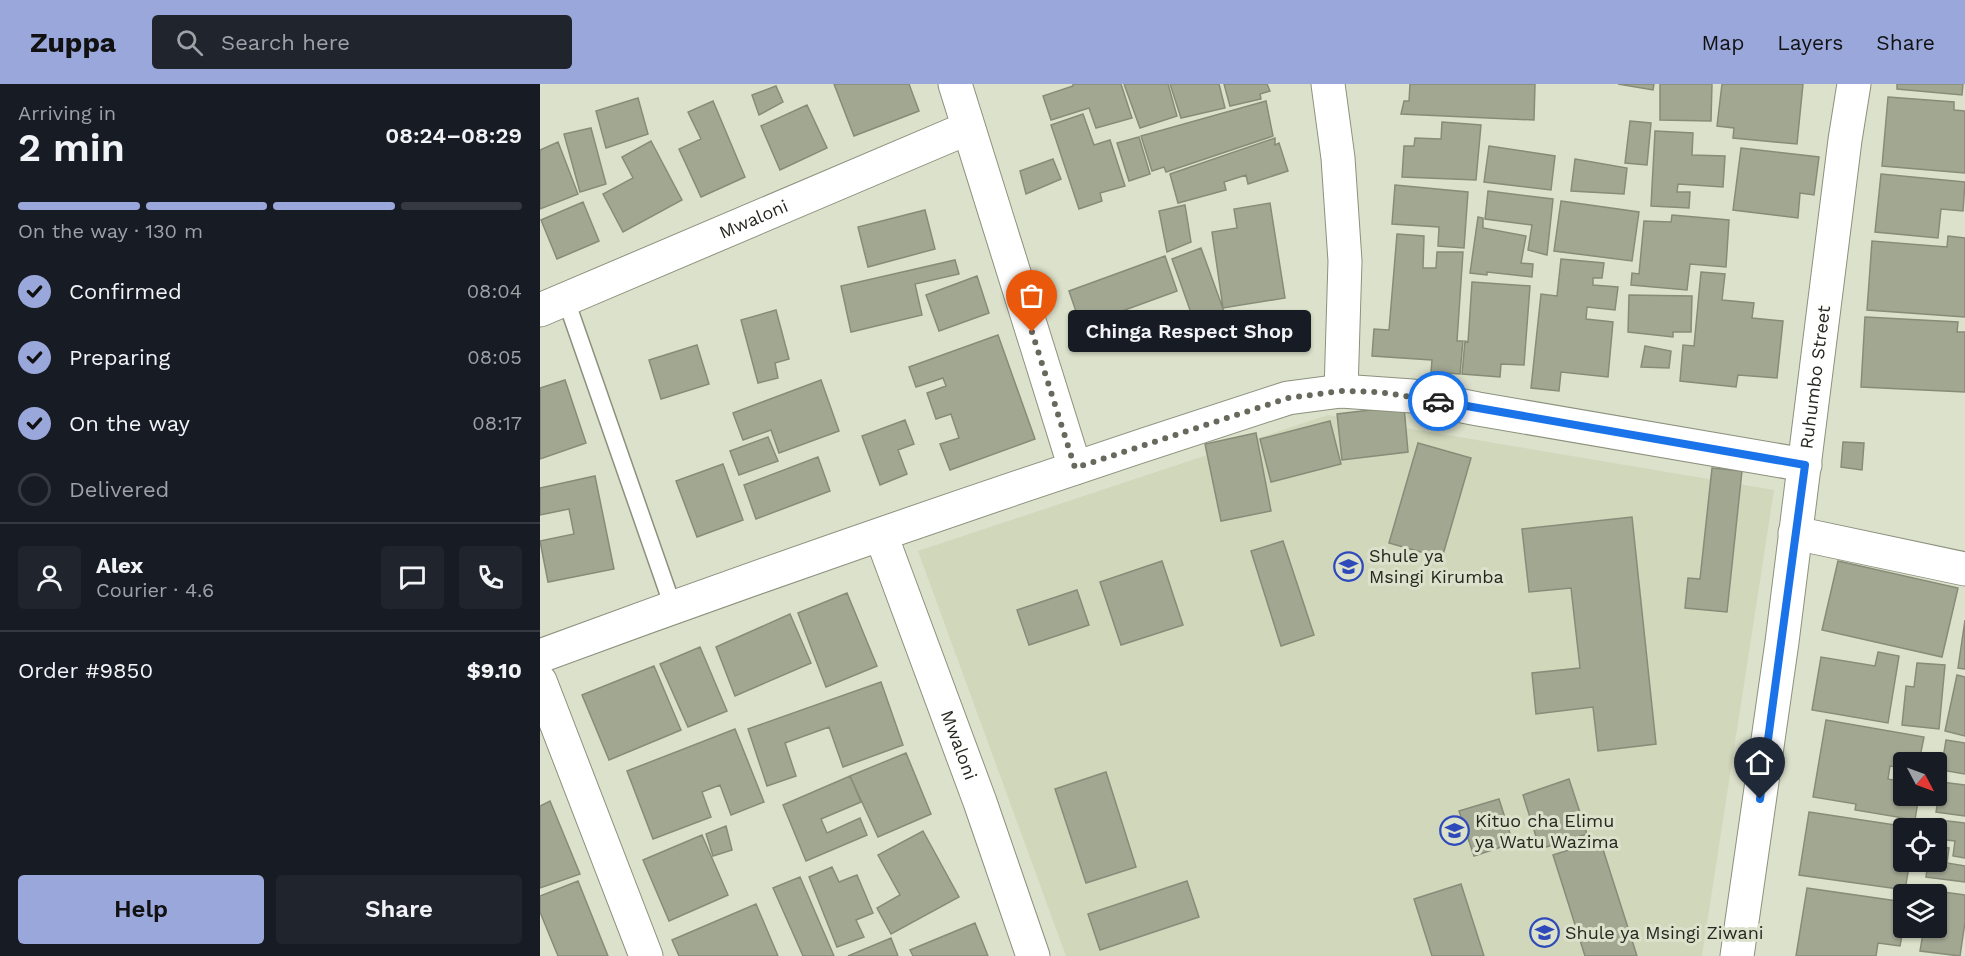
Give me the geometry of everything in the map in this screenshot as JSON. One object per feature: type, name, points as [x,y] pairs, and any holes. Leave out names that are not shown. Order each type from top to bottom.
[{"type":"street","points":[[955,84],[1075,468]]},
{"type":"street","points":[[1328,84],[1338,158],[1345,261],[1341,391]]},
{"type":"street","name":"Ruhumbo Street","points":[[1737,956],[1782,642],[1854,84]]},
{"type":"street","name":"Mwaloni","points":[[553,305],[968,128]]},
{"type":"street","points":[[540,656],[673,607],[1075,468],[1288,398],[1341,391],[1412,396],[1805,465]]},
{"type":"street","points":[[1795,533],[1965,569]]},
{"type":"street","name":"Mwaloni","points":[[881,535],[980,802],[1033,956]]},
{"type":"street","points":[[540,681],[646,956]]},
{"type":"lane","points":[[553,305],[673,607]]},
{"type":"shaded area","points":[[1328,415],[1774,490],[1702,956],[1066,956],[918,551]]},
{"type":"building","points":[[834,84],[909,84],[919,111],[854,136]]},
{"type":"building","points":[[1073,84],[1121,84],[1132,118],[1096,128],[1089,108],[1051,120],[1043,96],[1073,86]]},
{"type":"building","points":[[1124,84],[1168,84],[1177,116],[1140,128]]},
{"type":"building","points":[[1170,84],[1219,84],[1225,108],[1181,118]]},
{"type":"building","points":[[1224,84],[1267,84],[1270,91],[1260,94],[1261,99],[1230,106]]},
{"type":"building","points":[[1410,84],[1535,84],[1534,120],[1401,114],[1404,101],[1409,101]]},
{"type":"building","points":[[1618,84],[1654,84],[1653,90]]},
{"type":"building","points":[[1660,84],[1712,84],[1711,121],[1660,120]]},
{"type":"building","points":[[1722,84],[1803,84],[1797,144],[1733,138],[1734,128],[1717,126]]},
{"type":"building","points":[[1897,84],[1963,84],[1962,95],[1897,89]]},
{"type":"building","points":[[776,86],[783,102],[759,115],[752,95]]},
{"type":"building","points":[[1888,97],[1954,102],[1954,110],[1965,111],[1965,173],[1882,166]]},
{"type":"building","points":[[638,98],[648,134],[606,148],[596,111]]},
{"type":"building","points":[[713,101],[745,177],[701,197],[679,149],[701,139],[688,112]]},
{"type":"building","points":[[1266,101],[1273,136],[1166,172],[1164,167],[1152,171],[1141,136]]},
{"type":"building","points":[[807,105],[827,148],[780,170],[761,126]]},
{"type":"building","points":[[1083,114],[1094,145],[1110,140],[1125,186],[1100,193],[1102,201],[1079,209],[1051,125]]},
{"type":"building","points":[[1630,121],[1651,123],[1647,165],[1625,163]]},
{"type":"building","points":[[1442,122],[1481,125],[1476,180],[1402,177],[1404,146],[1414,146],[1415,138],[1441,139]]},
{"type":"building","points":[[591,128],[606,184],[580,192],[564,134]]},
{"type":"building","points":[[1655,131],[1693,133],[1692,155],[1725,156],[1723,187],[1678,184],[1677,192],[1690,192],[1689,208],[1651,206]]},
{"type":"building","points":[[1139,137],[1150,174],[1129,181],[1117,143]]},
{"type":"building","points":[[1275,138],[1275,145],[1279,143],[1288,171],[1248,184],[1246,175],[1224,182],[1226,190],[1178,203],[1170,174]]},
{"type":"building","points":[[651,141],[682,200],[623,232],[603,194],[633,178],[622,157]]},
{"type":"building","points":[[558,142],[578,194],[540,209],[540,150]]},
{"type":"building","points":[[1489,146],[1555,156],[1551,190],[1484,182]]},
{"type":"building","points":[[1741,148],[1819,157],[1814,195],[1800,193],[1798,218],[1733,210]]},
{"type":"building","points":[[1053,159],[1061,179],[1026,194],[1020,171]]},
{"type":"building","points":[[1575,159],[1627,168],[1624,194],[1571,191]]},
{"type":"building","points":[[1881,174],[1965,182],[1963,211],[1941,209],[1938,238],[1875,232]]},
{"type":"building","points":[[1395,185],[1468,192],[1464,248],[1438,246],[1439,227],[1392,224]]},
{"type":"building","points":[[1488,191],[1553,199],[1547,255],[1528,250],[1532,225],[1485,219]]},
{"type":"building","points":[[1561,201],[1639,212],[1632,261],[1554,251]]},
{"type":"building","points":[[583,202],[599,241],[557,259],[541,220]]},
{"type":"building","points":[[1270,203],[1285,298],[1223,308],[1212,232],[1237,228],[1234,209]]},
{"type":"building","points":[[1185,205],[1191,242],[1167,252],[1159,211]]},
{"type":"building","points":[[925,210],[935,249],[868,267],[858,227]]},
{"type":"building","points":[[1672,215],[1729,220],[1726,267],[1690,264],[1687,290],[1631,285],[1632,273],[1639,274],[1644,221],[1671,222]]},
{"type":"building","points":[[1478,217],[1483,218],[1483,228],[1526,236],[1521,263],[1533,264],[1532,277],[1487,272],[1487,275],[1470,273]]},
{"type":"building","points":[[1397,234],[1424,236],[1423,268],[1436,268],[1437,252],[1463,252],[1457,341],[1463,341],[1460,374],[1431,372],[1432,360],[1372,356],[1374,329],[1389,330]]},
{"type":"building","points":[[1948,236],[1965,238],[1965,317],[1867,310],[1872,241],[1947,247]]},
{"type":"building","points":[[1201,248],[1226,317],[1196,327],[1172,259]]},
{"type":"building","points":[[1165,256],[1177,291],[1081,326],[1069,291]]},
{"type":"building","points":[[1561,259],[1604,263],[1602,278],[1593,278],[1593,285],[1618,287],[1615,310],[1587,307],[1586,319],[1613,322],[1608,377],[1561,372],[1559,391],[1531,388],[1541,294],[1557,296]]},
{"type":"building","points":[[955,260],[959,274],[915,284],[922,315],[851,332],[841,286]]},
{"type":"building","points":[[1701,272],[1725,274],[1722,300],[1754,303],[1752,318],[1783,321],[1777,378],[1738,375],[1736,387],[1680,381],[1683,345],[1694,346]]},
{"type":"building","points":[[977,276],[989,313],[939,331],[926,295]]},
{"type":"building","points":[[1472,282],[1530,286],[1524,365],[1501,364],[1500,377],[1462,374],[1465,341],[1468,342]]},
{"type":"building","points":[[1629,295],[1692,296],[1691,332],[1673,332],[1673,337],[1628,332]]},
{"type":"building","points":[[776,310],[789,359],[775,363],[778,378],[758,383],[741,320]]},
{"type":"building","points":[[1111,317],[1116,324],[1105,335],[1099,323]]},
{"type":"building","points":[[1865,317],[1958,322],[1957,332],[1965,332],[1965,392],[1861,387]]},
{"type":"building","points":[[998,335],[1035,439],[950,470],[940,444],[959,438],[951,414],[936,419],[927,393],[946,386],[943,378],[916,387],[909,367]]},
{"type":"building","points":[[697,345],[709,384],[661,399],[649,360]]},
{"type":"building","points":[[1645,346],[1671,351],[1669,368],[1641,367]]},
{"type":"building","points":[[565,380],[586,443],[540,459],[540,388]]},
{"type":"building","points":[[821,380],[839,431],[779,453],[771,430],[743,440],[733,413]]},
{"type":"building","points":[[1404,406],[1408,452],[1342,460],[1337,414]]},
{"type":"building","points":[[905,420],[914,444],[898,450],[907,474],[880,485],[862,436]]},
{"type":"building","points":[[1330,421],[1341,464],[1271,482],[1260,439]]},
{"type":"building","points":[[1256,433],[1271,511],[1221,521],[1205,444]]},
{"type":"building","points":[[768,437],[778,461],[739,475],[730,451]]},
{"type":"building","points":[[1843,442],[1864,443],[1862,470],[1841,467]]},
{"type":"building","points":[[1418,443],[1471,458],[1442,558],[1389,543]]},
{"type":"building","points":[[818,457],[830,491],[756,519],[744,485]]},
{"type":"building","points":[[723,464],[743,520],[697,537],[676,481]]},
{"type":"building","points":[[1712,468],[1742,471],[1727,612],[1685,608],[1688,578],[1700,579]]},
{"type":"building","points":[[595,476],[614,569],[548,582],[540,541],[574,534],[569,509],[540,515],[540,488]]},
{"type":"building","points":[[1632,517],[1656,744],[1598,751],[1593,707],[1536,714],[1532,673],[1580,668],[1571,588],[1529,592],[1522,529]]},
{"type":"building","points":[[1283,541],[1314,635],[1281,646],[1251,551]]},
{"type":"building","points":[[1162,561],[1183,625],[1121,645],[1100,582]]},
{"type":"building","points":[[1838,561],[1958,588],[1942,657],[1822,630]]},
{"type":"building","points":[[1077,590],[1089,625],[1029,645],[1017,610]]},
{"type":"building","points":[[847,593],[877,666],[826,687],[798,613]]},
{"type":"building","points":[[790,614],[811,663],[735,696],[716,647]]},
{"type":"building","points":[[1965,620],[1965,669],[1958,668]]},
{"type":"building","points":[[700,647],[727,711],[688,727],[660,664]]},
{"type":"building","points":[[1878,652],[1899,656],[1888,723],[1812,710],[1821,657],[1875,666]]},
{"type":"building","points":[[1917,663],[1945,665],[1939,729],[1902,725],[1906,686],[1914,687]]},
{"type":"building","points":[[654,666],[681,730],[609,760],[582,695]]},
{"type":"building","points":[[1957,675],[1965,677],[1965,736],[1945,731]]},
{"type":"building","points":[[881,682],[903,745],[843,767],[829,727],[785,743],[796,776],[767,786],[748,729]]},
{"type":"building","points":[[1826,720],[1924,737],[1921,752],[1893,752],[1893,766],[1890,766],[1888,779],[1893,780],[1893,806],[1917,806],[1915,818],[1855,810],[1856,804],[1813,797]]},
{"type":"building","points":[[735,729],[764,802],[731,815],[720,785],[702,792],[711,817],[653,839],[627,771]]},
{"type":"building","points":[[1946,740],[1965,743],[1965,774],[1947,771],[1947,752],[1944,752]]},
{"type":"building","points":[[906,753],[931,814],[878,837],[850,776]]},
{"type":"building","points":[[1106,772],[1136,867],[1086,883],[1055,789]]},
{"type":"building","points":[[850,776],[861,802],[821,819],[827,833],[860,818],[867,835],[806,861],[783,805]]},
{"type":"building","points":[[1569,779],[1587,834],[1540,849],[1523,795]]},
{"type":"building","points":[[1947,783],[1965,785],[1965,816],[1936,812],[1937,806],[1947,806]]},
{"type":"building","points":[[1499,799],[1513,843],[1474,856],[1459,811]]},
{"type":"building","points":[[550,801],[580,874],[540,888],[540,806]]},
{"type":"building","points":[[1809,812],[1893,825],[1893,872],[1908,872],[1906,884],[1893,884],[1893,888],[1799,875]]},
{"type":"building","points":[[1947,821],[1965,823],[1965,858],[1953,856],[1955,841],[1947,840]]},
{"type":"building","points":[[726,826],[732,850],[713,856],[706,834]]},
{"type":"building","points":[[923,831],[959,897],[891,934],[877,908],[900,895],[878,855]]},
{"type":"building","points":[[702,835],[728,895],[669,921],[643,860]]},
{"type":"building","points":[[1600,840],[1637,956],[1585,956],[1553,855]]},
{"type":"building","points":[[1947,863],[1965,866],[1965,882],[1926,877],[1927,872],[1947,872]]},
{"type":"building","points":[[832,867],[839,882],[857,875],[873,913],[856,920],[864,937],[837,947],[809,877]]},
{"type":"building","points":[[800,877],[834,956],[803,956],[773,888]]},
{"type":"building","points":[[578,881],[608,956],[558,956],[540,912],[540,896]]},
{"type":"building","points":[[1187,881],[1199,917],[1100,950],[1088,914]]},
{"type":"building","points":[[1461,884],[1484,956],[1432,956],[1414,899]]},
{"type":"building","points":[[1807,888],[1893,900],[1893,938],[1901,938],[1900,946],[1878,943],[1876,956],[1796,956]]},
{"type":"building","points":[[1947,892],[1965,895],[1965,922],[1960,956],[1920,951],[1922,938],[1947,938]]},
{"type":"building","points":[[756,904],[778,956],[679,956],[672,940]]},
{"type":"building","points":[[975,923],[988,956],[913,956],[910,950]]},
{"type":"building","points":[[891,938],[898,956],[848,956]]},
{"type":"way so far","points":[[1032,332],[1075,468],[1288,398],[1341,391],[1379,392],[1438,401]]},
{"type":"place","name":"Chinga Respect Shop","points":[[1032,332]]},
{"type":"place","name":"Shule ya Msingi Kirumba","points":[[1348,566]]},
{"type":"place","name":"Kituo cha Elimu ya Watu Wazima","points":[[1454,831]]},
{"type":"place","name":"Shule ya Msingi Ziwani","points":[[1544,933]]},
{"type":"route","points":[[1438,401],[1805,465],[1760,799]]}]
